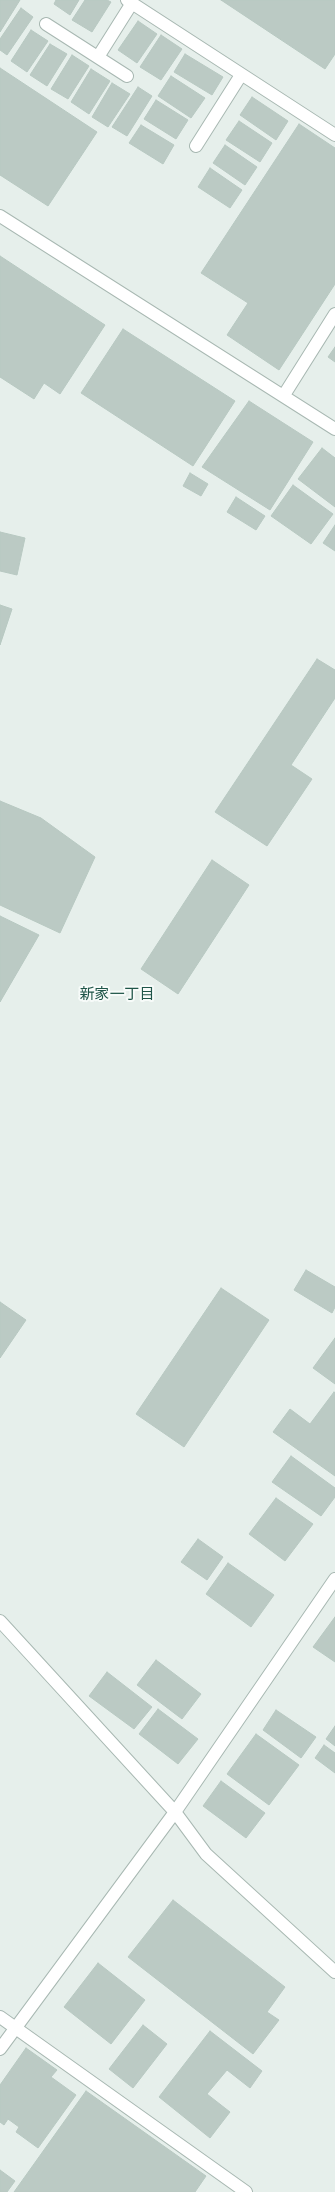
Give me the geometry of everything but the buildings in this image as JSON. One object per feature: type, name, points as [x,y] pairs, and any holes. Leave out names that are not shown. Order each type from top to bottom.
[{"type":"street","points":[[98,57],[129,2],[335,135]]},
{"type":"street","points":[[46,24],[127,76]]},
{"type":"street","points":[[196,146],[241,75]]},
{"type":"street","points":[[0,216],[284,395],[335,429]]},
{"type":"street","points":[[284,395],[335,314]]},
{"type":"street","points":[[0,2050],[175,1812],[335,1579]]},
{"type":"street","points":[[0,1621],[175,1812],[206,1854],[335,1972]]},
{"type":"street","points":[[0,2017],[246,2192]]},
{"type":"district","name":"新家一丁目","points":[[117,995]]}]
